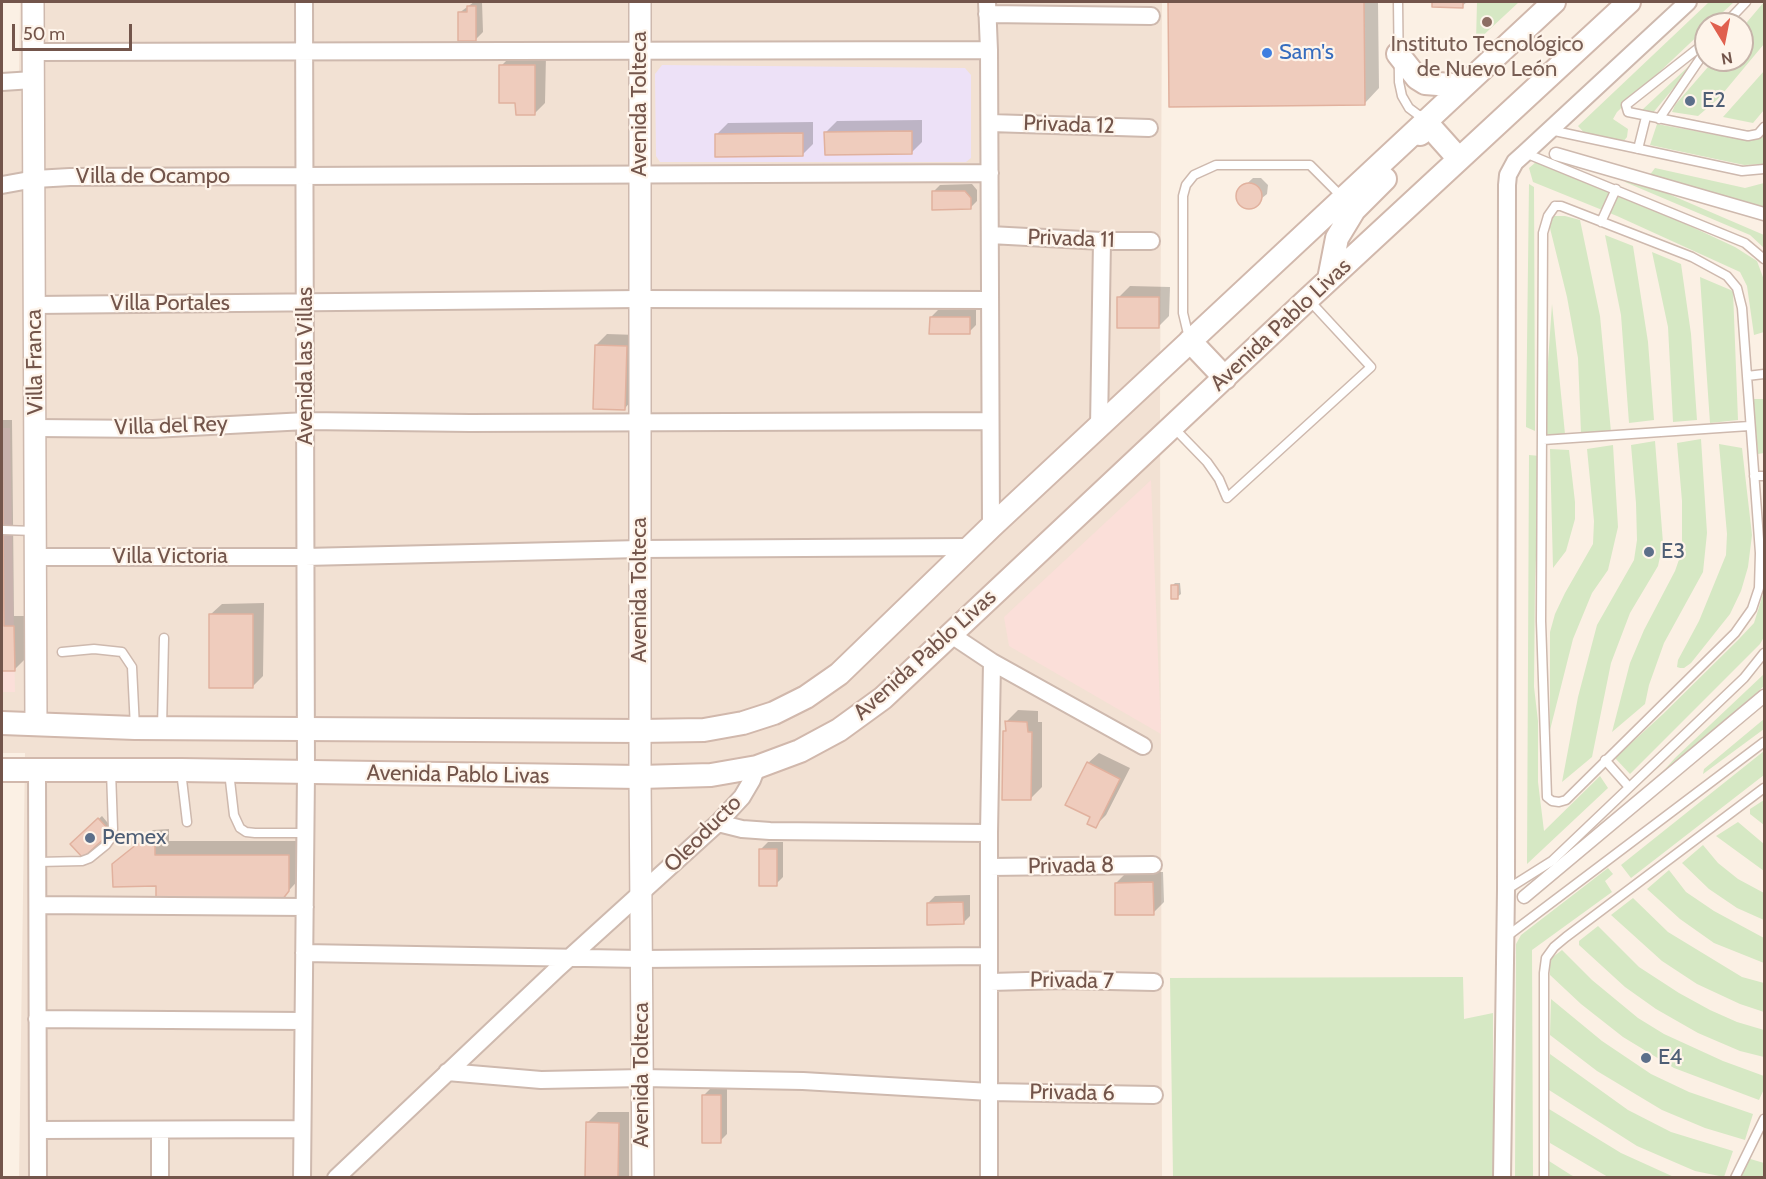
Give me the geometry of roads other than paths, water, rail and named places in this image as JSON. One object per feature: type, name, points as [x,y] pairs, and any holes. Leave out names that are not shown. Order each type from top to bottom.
[{"type":"main road","name":"Avenida Pablo Livas","points":[[2,723],[135,728],[640,731],[704,730],[743,723],[774,713],[807,697],[838,674],[991,526],[1554,2]]},
{"type":"main road","name":"Avenida Pablo Livas","points":[[2,770],[181,770],[640,777],[711,775],[757,767],[800,751],[839,730],[883,698],[1329,279],[1629,2]]},
{"type":"main road","points":[[1398,54],[1417,78],[1425,82],[1464,86]]},
{"type":"main road","points":[[1329,279],[1337,238],[1346,222],[1354,210],[1401,162],[1415,142],[1425,121],[1459,159]]},
{"type":"main road","points":[[1190,341],[1225,378]]},
{"type":"street","name":"Villa Franca","points":[[33,2],[36,723]]},
{"type":"street","name":"Avenida las Villas","points":[[304,2],[306,730]]},
{"type":"street","name":"Avenida Tolteca","points":[[640,2],[640,894],[643,1178]]},
{"type":"street","points":[[1502,1178],[1506,890],[1507,185],[1511,170],[1525,153],[1688,2]]},
{"type":"street","points":[[991,526],[990,123],[987,8],[1151,16]]},
{"type":"street","points":[[33,52],[989,50]]},
{"type":"street","points":[[2,82],[33,80]]},
{"type":"street","name":"Privada 12","points":[[990,123],[1149,128]]},
{"type":"street","points":[[1556,154],[1764,214]]},
{"type":"street","name":"Villa de Ocampo","points":[[2,185],[35,179],[70,177],[990,173]]},
{"type":"street","name":"Privada 11","points":[[990,235],[1102,242],[1151,241]]},
{"type":"street","points":[[1098,427],[1102,242]]},
{"type":"street","name":"Villa Portales","points":[[35,305],[640,299],[990,300]]},
{"type":"street","name":"Villa del Rey","points":[[36,428],[153,429],[306,421],[640,423],[989,421]]},
{"type":"street","name":"Villa Victoria","points":[[35,556],[305,557],[640,549],[969,547]]},
{"type":"street","points":[[950,634],[992,662],[1143,746]]},
{"type":"street","points":[[989,1178],[990,982],[988,956],[992,662]]},
{"type":"street","points":[[1524,897],[1764,696]]},
{"type":"street","points":[[302,1178],[306,730]]},
{"type":"street","name":"Oleoducto","points":[[336,1178],[571,956],[718,823],[741,797],[757,767]]},
{"type":"street","points":[[37,770],[38,1178]]},
{"type":"street","points":[[718,823],[742,829],[770,831],[989,833]]},
{"type":"street","name":"Privada 8","points":[[989,867],[1153,865]]},
{"type":"street","points":[[38,905],[304,907]]},
{"type":"street","points":[[304,953],[641,959],[988,956]]},
{"type":"street","name":"Privada 7","points":[[990,982],[1065,980],[1154,982]]},
{"type":"street","points":[[37,1019],[303,1021]]},
{"type":"street","name":"Privada 6","points":[[447,1072],[541,1080],[643,1078],[803,1081],[990,1092],[1154,1095]]},
{"type":"street","points":[[38,1130],[302,1129]]},
{"type":"street","points":[[160,1130],[160,1178]]},
{"type":"lane","points":[[1398,2],[1399,82],[1402,96],[1409,108],[1425,121]]},
{"type":"lane","points":[[1694,51],[1626,105],[1628,112],[1748,136],[1758,134],[1764,127]]},
{"type":"lane","points":[[1659,119],[1694,68]]},
{"type":"lane","points":[[1638,148],[1646,117]]},
{"type":"lane","points":[[1549,130],[1742,171],[1764,170]]},
{"type":"lane","points":[[1525,153],[1745,243],[1764,259]]},
{"type":"lane","points":[[1190,341],[1183,313],[1183,196],[1186,185],[1194,175],[1216,165],[1310,165],[1343,198]]},
{"type":"lane","points":[[1601,222],[1616,189]]},
{"type":"lane","points":[[1555,206],[1561,206],[1692,257],[1727,276],[1737,288],[1742,308],[1747,376],[1760,553],[1759,588],[1752,609],[1736,633],[1566,800],[1552,801],[1546,797],[1541,621],[1543,233],[1548,216],[1555,206]]},
{"type":"lane","points":[[1173,426],[1207,462],[1219,479],[1227,498],[1371,367],[1308,299]]},
{"type":"lane","points":[[1747,376],[1764,374]]},
{"type":"lane","points":[[1543,440],[1749,426]]},
{"type":"lane","points":[[1754,476],[1764,476]]},
{"type":"lane","points":[[3,530],[35,531]]},
{"type":"lane","points":[[162,728],[164,638]]},
{"type":"lane","points":[[62,652],[94,649],[122,652],[132,667],[135,728]]},
{"type":"lane","points":[[1506,890],[1552,861],[1744,678],[1764,653]]},
{"type":"lane","points":[[1504,939],[1764,742]]},
{"type":"lane","points":[[1605,760],[1629,787]]},
{"type":"lane","points":[[38,862],[82,861],[90,858],[106,845],[114,829],[111,770]]},
{"type":"lane","points":[[181,770],[187,822]]},
{"type":"lane","points":[[229,772],[234,815],[240,828],[246,832],[306,833]]},
{"type":"lane","points":[[1544,1178],[1546,958],[1554,947],[1764,788]]},
{"type":"lane","points":[[1735,1178],[1764,1119]]},
{"type":"place","name":"Instituto Tecnológico de Nuevo León","points":[[1487,22]]},
{"type":"place","name":"Sam's","points":[[1267,53]]},
{"type":"place","name":"E2","points":[[1690,101]]},
{"type":"place","name":"E3","points":[[1649,552]]},
{"type":"place","name":"Pemex","points":[[90,838]]},
{"type":"place","name":"E4","points":[[1646,1058]]}]
